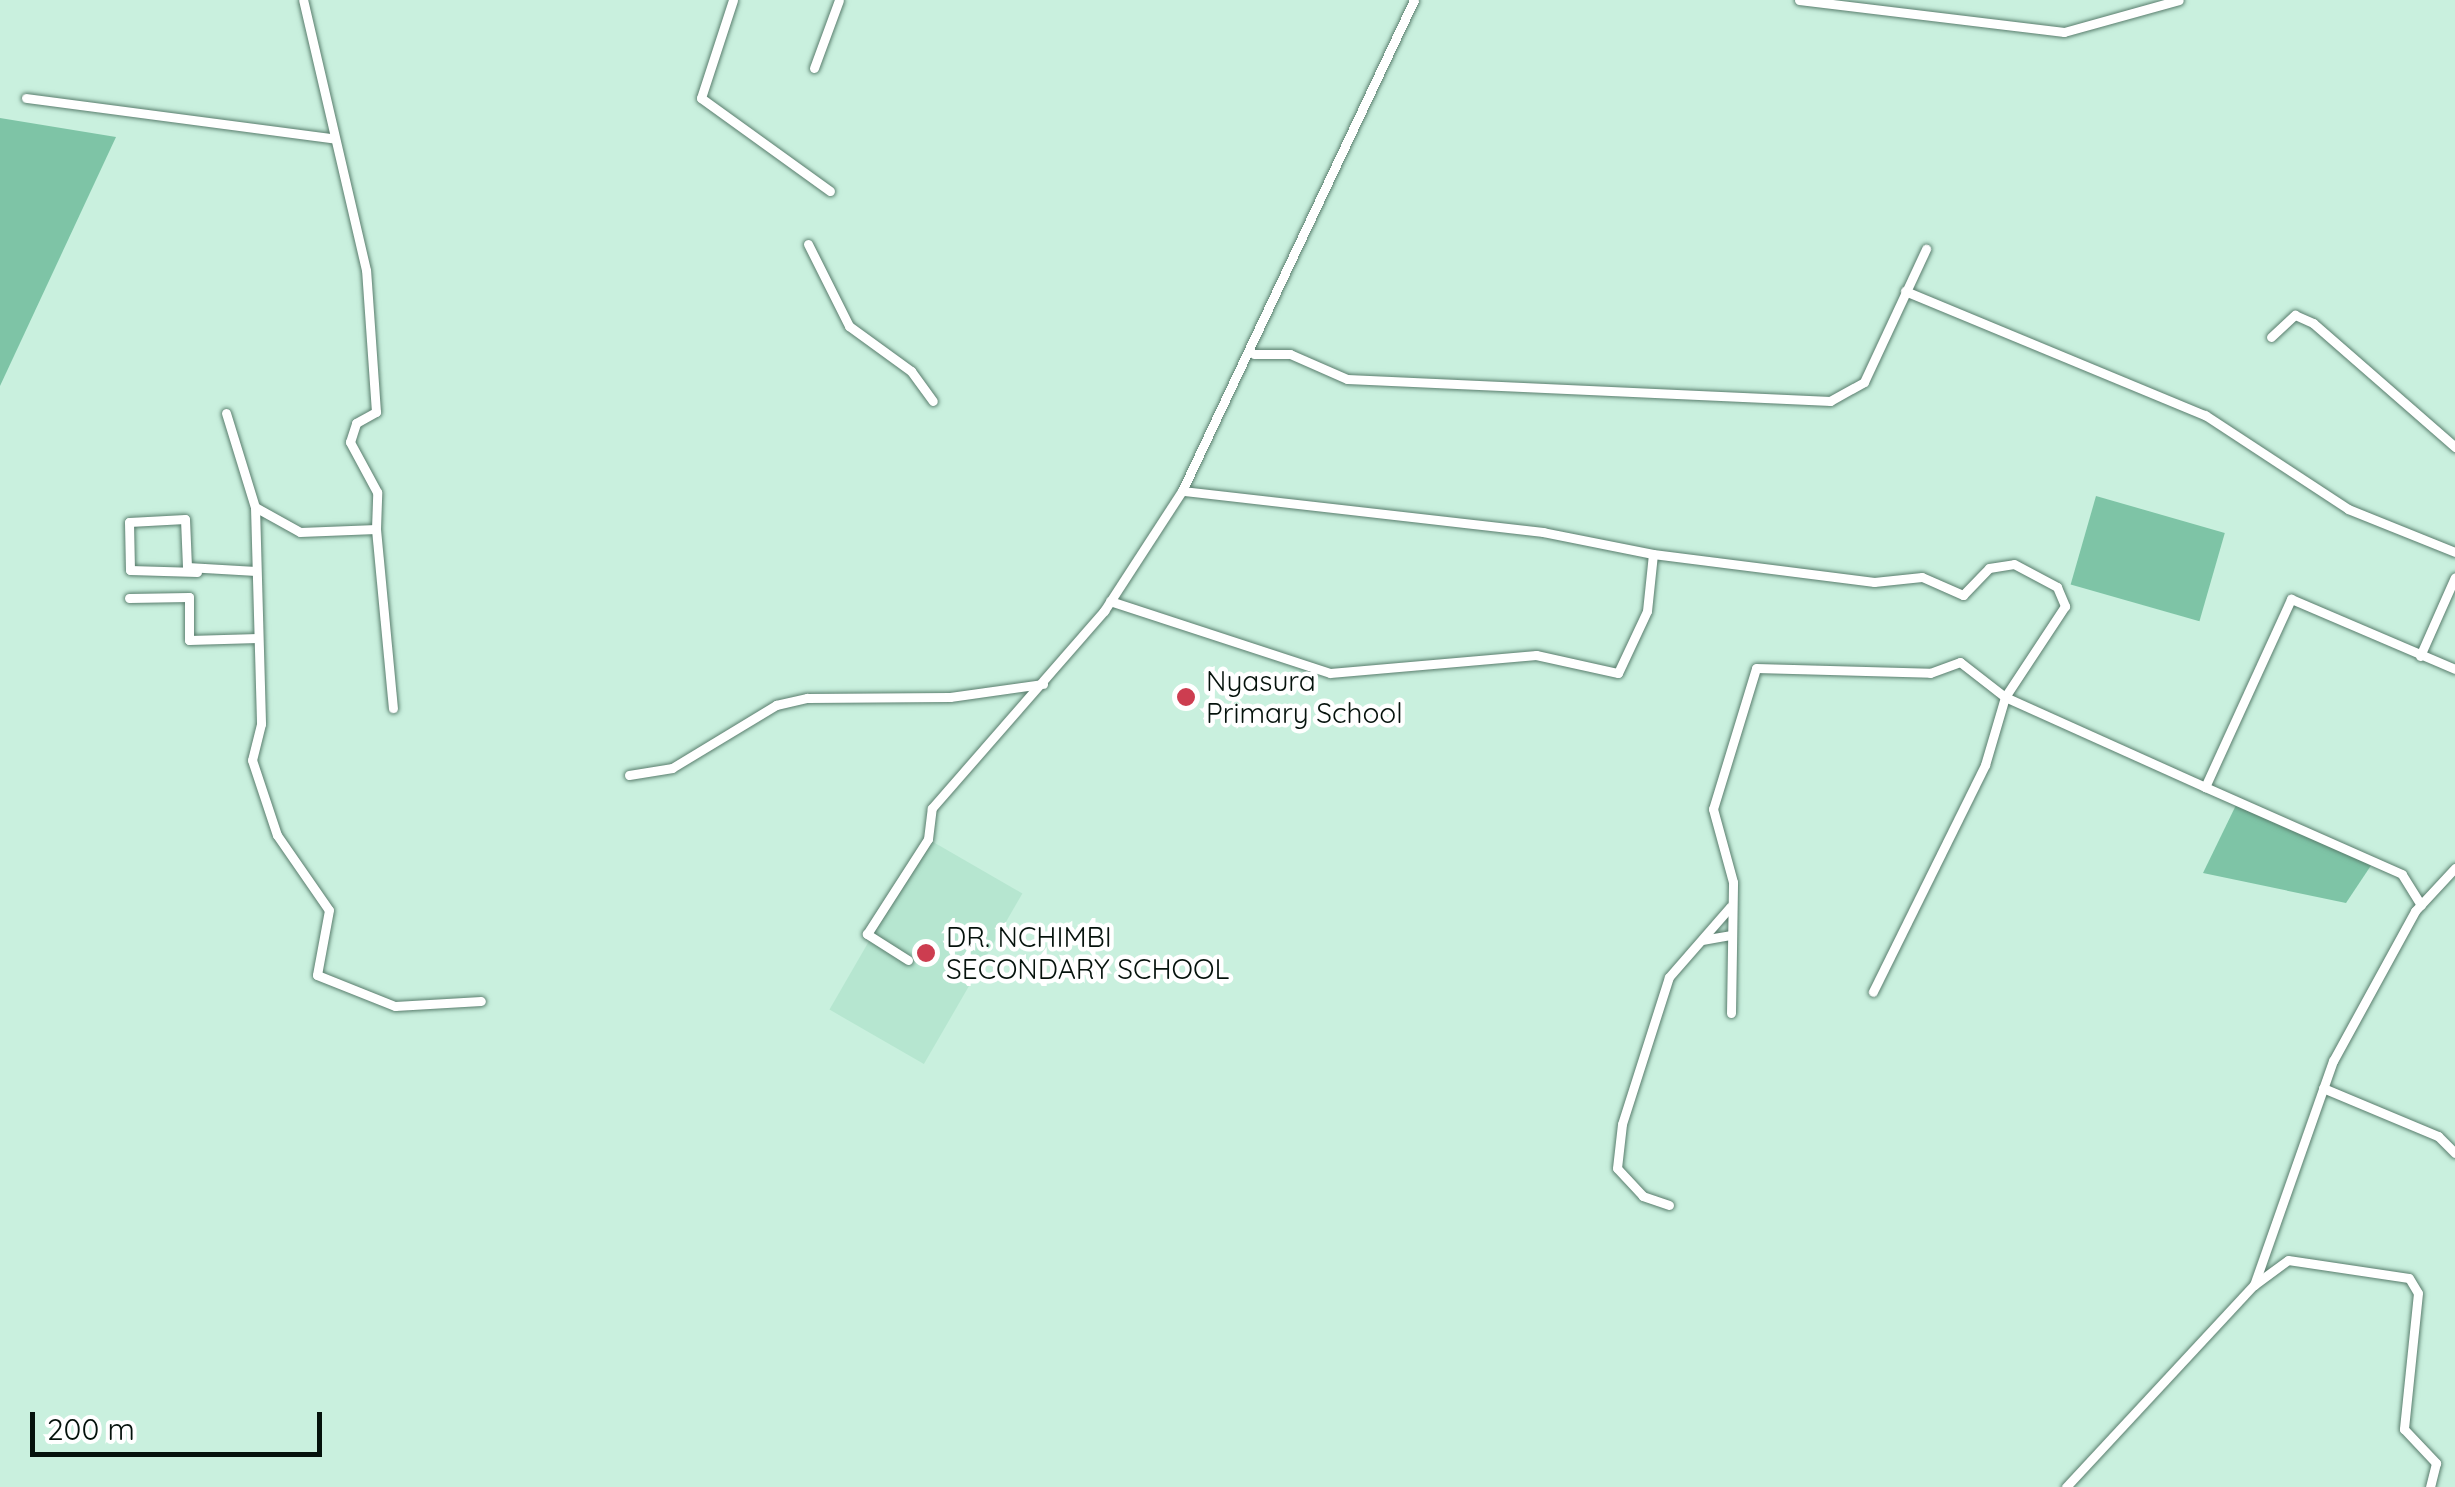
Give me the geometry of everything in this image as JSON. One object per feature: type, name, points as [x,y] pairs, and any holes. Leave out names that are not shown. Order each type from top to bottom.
[{"type":"street","points":[[303,0],[331,138],[366,270],[376,412],[356,423],[350,442],[377,492],[376,529],[393,708]]},
{"type":"street","points":[[733,0],[701,98],[830,191]]},
{"type":"street","points":[[814,68],[839,0]]},
{"type":"street","points":[[908,960],[867,934],[928,839],[932,808],[1043,684],[1110,601],[1182,491],[1254,354],[1414,0]]},
{"type":"street","points":[[1799,0],[2064,32],[2180,0]]},
{"type":"street","points":[[26,98],[331,138]]},
{"type":"street","points":[[808,244],[849,326],[911,370],[933,401]]},
{"type":"street","points":[[1254,354],[1290,354],[1347,379],[1830,401],[1864,382],[1926,249]]},
{"type":"street","points":[[1905,291],[2205,415],[2348,509],[2455,552]]},
{"type":"street","points":[[2271,337],[2295,314],[2313,324],[2455,446]]},
{"type":"street","points":[[226,413],[255,507],[261,724],[252,760],[276,835],[328,910],[318,975],[395,1006],[481,1001]]},
{"type":"street","points":[[1182,491],[1544,532],[1653,554],[1874,582],[1922,577],[1963,596],[1989,568],[2030,567],[2057,587],[2065,606],[2005,697],[1984,765],[1873,992]]},
{"type":"street","points":[[255,507],[300,532],[376,529]]},
{"type":"street","points":[[198,572],[187,567],[185,519],[130,522],[130,570],[198,572],[256,571]]},
{"type":"street","points":[[1110,601],[1330,673],[1536,655],[1618,673],[1647,610],[1653,554]]},
{"type":"street","points":[[2420,656],[2455,577]]},
{"type":"street","points":[[129,598],[189,597],[189,640],[258,638]]},
{"type":"street","points":[[2205,787],[2291,599],[2455,669]]},
{"type":"street","points":[[1731,1013],[1732,905],[1712,808],[1756,668],[1930,673],[1960,662],[2005,697],[2402,874],[2421,905]]},
{"type":"street","points":[[629,775],[672,768],[776,705],[808,698],[950,697],[1043,684]]},
{"type":"street","points":[[2254,1285],[2323,1088],[2421,905],[2455,868]]},
{"type":"street","points":[[1669,1205],[1626,1179],[1618,1143],[1669,977],[1732,905]]},
{"type":"street","points":[[1702,940],[1729,934]]},
{"type":"street","points":[[2323,1088],[2438,1136],[2455,1153]]},
{"type":"street","points":[[2066,1487],[2254,1285],[2288,1260],[2408,1278],[2418,1292],[2404,1429],[2436,1463],[2430,1487]]},
{"type":"shaded area","points":[[0,118],[116,137],[0,386]]},
{"type":"shaded area","points":[[2096,496],[2225,533],[2199,621],[2071,584]]},
{"type":"shaded area","points":[[2238,801],[2374,861],[2346,903],[2203,873]]},
{"type":"shaded area","name":"DR. NCHIMBI SECONDARY SCHOOL","points":[[928,839],[1022,894],[924,1064],[830,1010]]},
{"type":"place","name":"Nyasura Primary School","points":[[1186,697]]},
{"type":"place","name":"DR. NCHIMBI SECONDARY SCHOOL","points":[[926,953]]}]
